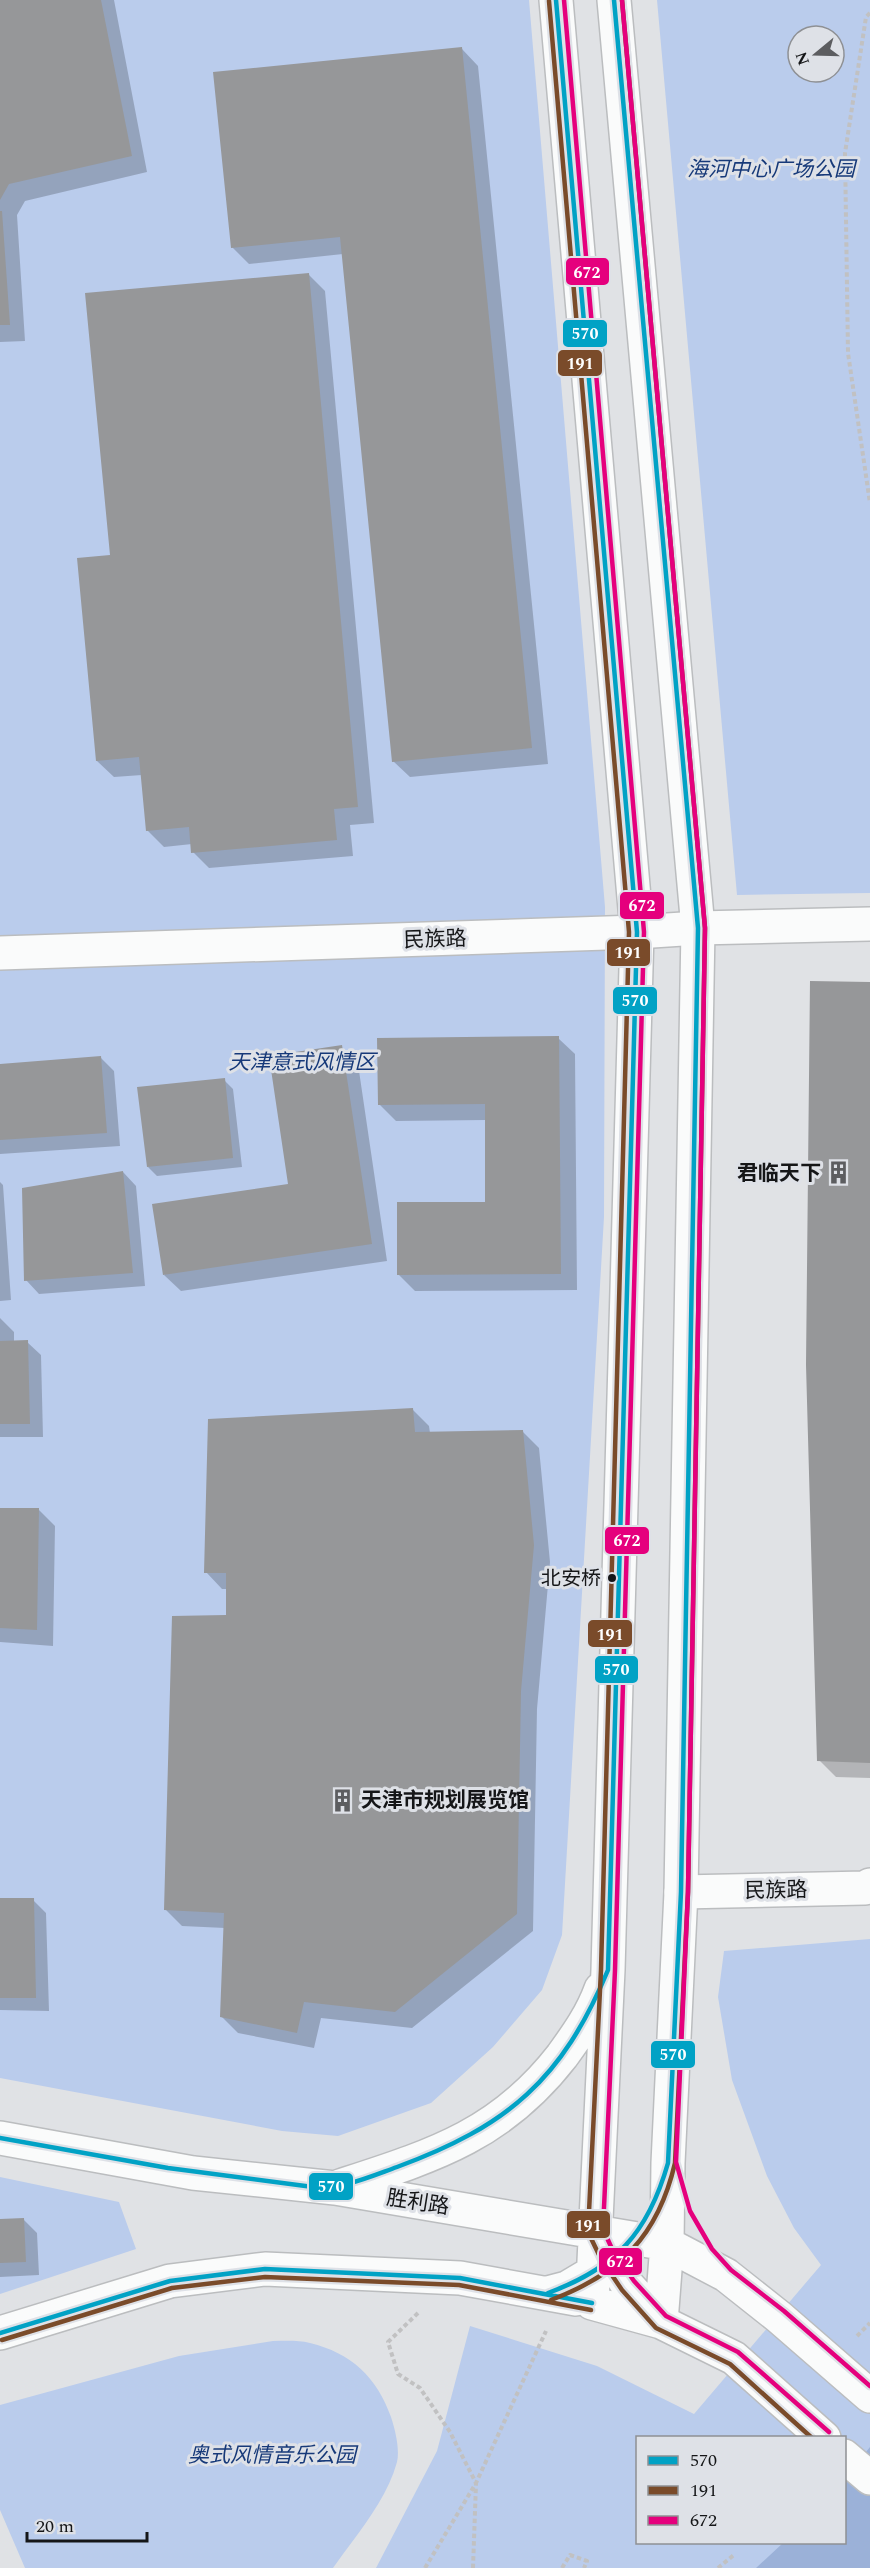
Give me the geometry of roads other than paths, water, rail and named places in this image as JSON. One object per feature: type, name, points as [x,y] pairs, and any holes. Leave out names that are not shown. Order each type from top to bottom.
[{"type":"main road","points":[[556,0],[637,932],[608,1970],[595,2231],[590,2278]]},
{"type":"main road","points":[[614,0],[698,928],[681,1892],[668,2163],[667,2244],[660,2322]]},
{"type":"main road","name":"民族路","points":[[0,953],[870,924]]},
{"type":"main road","name":"民族路","points":[[681,1892],[865,1888],[870,1885]]},
{"type":"main road","points":[[335,2188],[413,2162],[457,2144],[491,2124],[526,2097],[549,2073],[585,2025],[596,2004],[608,1970]]},
{"type":"main road","name":"胜利路","points":[[0,2138],[193,2173],[335,2188],[595,2231]]},
{"type":"main road","points":[[668,2163],[683,2214],[706,2253],[726,2275],[779,2317],[870,2396]]},
{"type":"main road","points":[[590,2278],[656,2205],[668,2163]]},
{"type":"main road","points":[[667,2244],[726,2275]]},
{"type":"main road","points":[[590,2278],[667,2244]]},
{"type":"main road","points":[[0,2332],[170,2281],[265,2269],[460,2278],[590,2278],[628,2286],[660,2322]]},
{"type":"main road","points":[[590,2278],[660,2322],[734,2358],[822,2436]]},
{"type":"main road","points":[[846,2458],[870,2478]]},
{"type":"place","name":"君临天下","points":[[839,1173]]},
{"type":"place","name":"北安桥","points":[[612,1578]]},
{"type":"place","name":"天津市规划展览馆","points":[[343,1800]]},
{"type":"park label","name":"海河中心广场公园","points":[[771,169]]},
{"type":"park label","name":"天津意式风情区","points":[[302,1062]]},
{"type":"park label","name":"奥式风情音乐公园","points":[[272,2455]]}]
